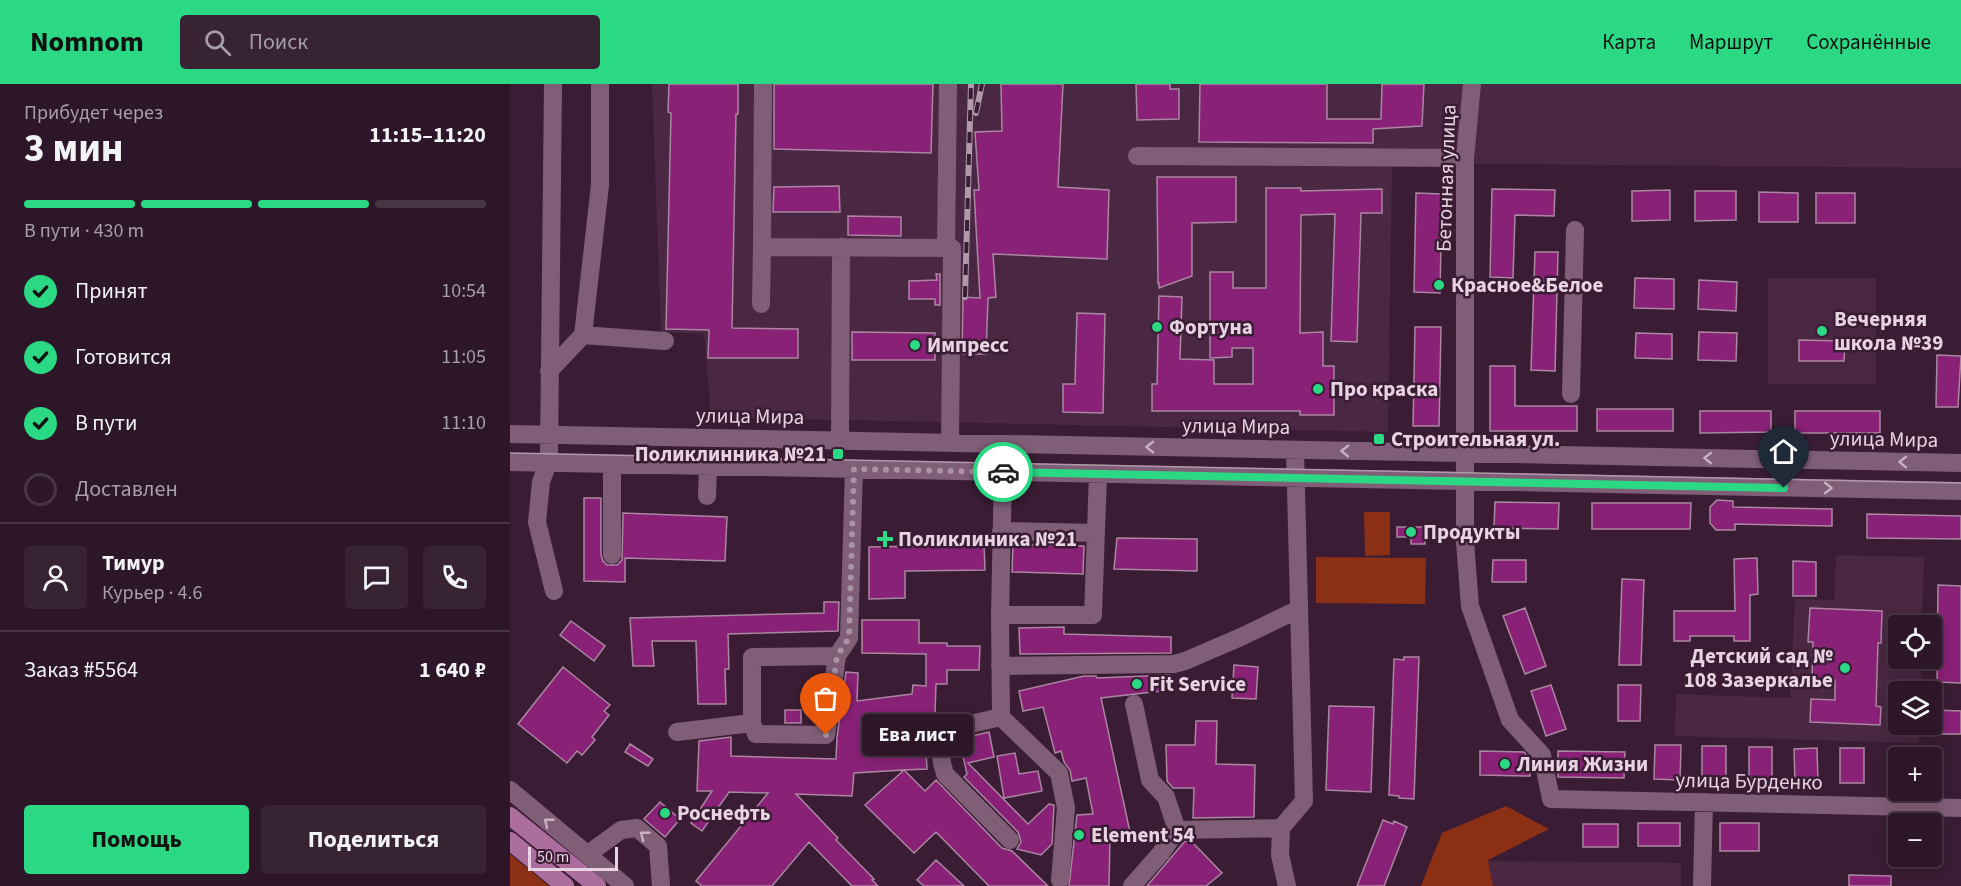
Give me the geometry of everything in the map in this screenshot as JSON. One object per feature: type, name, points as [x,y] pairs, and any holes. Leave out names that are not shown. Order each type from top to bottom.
[{"type":"main road","points":[[510,816],[597,886]]},
{"type":"main road","points":[[510,841],[562,884]]},
{"type":"street","points":[[553,84],[548,463],[541,482],[537,522],[554,591]]},
{"type":"street","points":[[549,371],[583,335],[600,185],[600,84]]},
{"type":"street","points":[[761,304],[763,84]]},
{"type":"street","points":[[946,248],[948,84]]},
{"type":"street","name":"Бетонная улица","points":[[1466,481],[1466,158],[1472,84]]},
{"type":"street","points":[[1137,156],[1466,158]]},
{"type":"street","points":[[1571,394],[1575,230]]},
{"type":"street","points":[[762,247],[952,248],[950,442]]},
{"type":"street","points":[[840,440],[841,248]]},
{"type":"street","points":[[583,335],[665,341]]},
{"type":"street","name":"улица Мира","points":[[510,434],[1961,463]]},
{"type":"street","points":[[1287,886],[1280,855],[1281,828],[1304,801],[1295,450]]},
{"type":"street","points":[[510,462],[1961,491]]},
{"type":"street","points":[[612,464],[612,555]]},
{"type":"street","points":[[707,496],[708,466]]},
{"type":"street","points":[[837,656],[752,657],[752,723],[756,734],[826,735],[837,656],[849,638],[854,469]]},
{"type":"street","points":[[1003,472],[1000,615],[1001,717],[1059,773],[1066,808],[1060,880]]},
{"type":"street","points":[[1000,615],[1093,615],[1098,474]]},
{"type":"street","name":"улица Бурденко","points":[[1466,481],[1465,543],[1470,606],[1510,720],[1542,755],[1551,799],[1961,808]]},
{"type":"street","points":[[1001,531],[1096,533]]},
{"type":"street","points":[[1000,666],[1185,661],[1299,609]]},
{"type":"street","points":[[1134,704],[1150,780],[1166,797],[1178,830]]},
{"type":"street","points":[[1001,717],[949,729],[939,739],[945,774],[1010,840]]},
{"type":"street","points":[[677,732],[752,723]]},
{"type":"street","points":[[510,790],[625,886]]},
{"type":"street","points":[[1702,886],[1704,802]]},
{"type":"street","points":[[588,854],[621,830],[638,828],[658,846],[661,886]]},
{"type":"street","points":[[1132,886],[1178,830],[1281,828]]},
{"type":"shaded area","points":[[652,84],[1961,84],[1961,168],[1392,163],[1388,432],[711,417],[704,334],[661,332]]},
{"type":"shaded area","name":"Вечерняя школа №39","points":[[1768,278],[1876,278],[1876,384],[1768,384]]},
{"type":"shaded area","points":[[1364,512],[1390,512],[1390,555],[1365,556]]},
{"type":"shaded area","points":[[1836,555],[1924,557],[1922,615],[1888,615],[1888,669],[1922,669],[1921,681],[1888,681],[1888,735],[1919,735],[1919,743],[1675,736],[1676,694],[1790,698],[1795,599],[1834,600]]},
{"type":"shaded area","points":[[1316,557],[1426,558],[1425,604],[1316,603]]},
{"type":"shaded area","points":[[1506,806],[1549,829],[1488,860],[1493,886],[1421,886],[1442,833]]},
{"type":"shaded area","points":[[510,854],[549,886],[510,886]]},
{"type":"shaded area","points":[[1488,861],[1681,863],[1681,886],[1493,886]]},
{"type":"building","points":[[669,84],[738,84],[732,328],[798,329],[798,358],[708,358],[709,330],[666,329],[671,113],[668,112]]},
{"type":"building","points":[[774,84],[933,84],[931,153],[774,149]]},
{"type":"building","points":[[1001,84],[1063,84],[1058,187],[1109,190],[1107,259],[993,254],[996,297],[988,298],[986,354],[962,354],[963,297],[980,298],[974,190],[979,190],[975,132],[1002,131]]},
{"type":"building","points":[[1136,84],[1170,84],[1170,89],[1179,89],[1179,119],[1137,120]]},
{"type":"building","points":[[1200,84],[1327,84],[1327,119],[1381,119],[1382,84],[1424,84],[1422,126],[1373,129],[1373,143],[1199,142]]},
{"type":"building","points":[[1157,177],[1236,177],[1236,222],[1192,223],[1192,276],[1159,288],[1158,283]]},
{"type":"building","points":[[839,186],[840,212],[773,212],[774,187]]},
{"type":"building","points":[[1266,188],[1301,188],[1301,191],[1382,189],[1382,213],[1361,213],[1357,342],[1331,341],[1335,214],[1301,215],[1300,333],[1323,332],[1323,366],[1334,366],[1334,415],[1300,415],[1300,411],[1152,411],[1152,384],[1157,384],[1159,296],[1182,297],[1180,359],[1214,360],[1214,384],[1253,384],[1253,348],[1232,348],[1232,357],[1210,358],[1210,272],[1233,272],[1233,288],[1266,288]]},
{"type":"building","points":[[1492,189],[1555,190],[1554,216],[1515,215],[1513,278],[1490,277]]},
{"type":"building","points":[[1670,190],[1670,220],[1632,221],[1632,191]]},
{"type":"building","points":[[1695,191],[1736,191],[1736,220],[1695,221]]},
{"type":"building","points":[[1759,192],[1798,193],[1798,222],[1759,222]]},
{"type":"building","points":[[1416,193],[1442,194],[1440,293],[1414,292]]},
{"type":"building","points":[[1816,193],[1855,193],[1855,223],[1816,223]]},
{"type":"building","points":[[848,216],[901,217],[901,236],[848,235]]},
{"type":"building","points":[[1535,252],[1558,252],[1555,371],[1531,370]]},
{"type":"building","points":[[936,274],[940,274],[940,305],[935,305],[935,299],[909,299],[909,281],[937,280]]},
{"type":"building","points":[[1635,278],[1674,279],[1674,309],[1634,308]]},
{"type":"building","points":[[1699,280],[1737,282],[1736,311],[1698,309]]},
{"type":"building","points":[[1077,313],[1105,314],[1103,413],[1063,412],[1063,384],[1075,384]]},
{"type":"building","points":[[1415,327],[1441,327],[1439,426],[1413,426]]},
{"type":"building","points":[[852,332],[935,333],[935,360],[852,360]]},
{"type":"building","points":[[1699,332],[1737,333],[1736,361],[1698,360]]},
{"type":"building","points":[[1636,333],[1672,334],[1672,359],[1635,358]]},
{"type":"building","points":[[1799,340],[1845,341],[1844,361],[1799,361]]},
{"type":"building","points":[[1937,355],[1961,356],[1958,407],[1936,407]]},
{"type":"building","points":[[1490,366],[1515,366],[1515,406],[1577,406],[1577,431],[1490,431]]},
{"type":"building","points":[[1597,409],[1673,409],[1673,431],[1597,431]]},
{"type":"building","points":[[1700,411],[1771,411],[1771,432],[1700,433]]},
{"type":"building","points":[[1795,411],[1880,411],[1880,433],[1795,433]]},
{"type":"building","points":[[584,498],[601,498],[601,555],[607,565],[617,565],[622,560],[623,513],[727,517],[725,561],[625,558],[625,582],[584,581]]},
{"type":"building","points":[[1717,500],[1733,501],[1733,507],[1832,509],[1832,526],[1735,524],[1735,530],[1716,530],[1710,523],[1710,507]]},
{"type":"building","points":[[1495,502],[1559,503],[1558,529],[1494,528]]},
{"type":"building","points":[[1592,503],[1691,503],[1690,529],[1592,529]]},
{"type":"building","points":[[1867,514],[1961,516],[1961,539],[1867,538]]},
{"type":"building","name":"Продукты","points":[[1397,527],[1425,527],[1425,544],[1411,544],[1411,537],[1397,537]]},
{"type":"building","points":[[1117,538],[1197,539],[1197,571],[1114,569]]},
{"type":"building","points":[[1013,544],[1084,546],[1083,574],[1012,572]]},
{"type":"building","points":[[984,545],[985,570],[905,571],[905,598],[869,599],[869,547]]},
{"type":"building","points":[[1757,558],[1758,594],[1750,595],[1750,641],[1734,641],[1734,636],[1690,636],[1690,641],[1674,641],[1674,611],[1735,611],[1734,559]]},
{"type":"building","points":[[1493,560],[1526,560],[1526,582],[1492,582]]},
{"type":"building","points":[[1793,561],[1816,562],[1816,596],[1793,596]]},
{"type":"building","points":[[1622,579],[1644,580],[1641,665],[1619,665]]},
{"type":"building","points":[[1938,585],[1961,586],[1961,683],[1937,681],[1937,669],[1942,669],[1942,615],[1938,615]]},
{"type":"building","points":[[824,602],[839,602],[838,631],[728,634],[729,669],[725,669],[726,704],[698,704],[696,641],[652,641],[654,666],[633,666],[630,618],[824,613]]},
{"type":"building","points":[[1525,608],[1546,666],[1525,674],[1503,616]]},
{"type":"building","name":"Детский сад № 108 Зазеркалье","points":[[1810,608],[1882,611],[1881,643],[1878,643],[1876,706],[1881,707],[1880,725],[1810,722],[1811,699],[1835,700],[1835,680],[1812,679],[1813,642],[1808,642]]},
{"type":"building","points":[[862,620],[919,620],[919,643],[980,646],[979,670],[947,670],[947,684],[936,684],[935,713],[924,713],[927,769],[854,773],[852,796],[796,794],[838,838],[836,840],[878,886],[852,886],[809,842],[772,886],[702,886],[696,881],[768,793],[729,792],[702,831],[691,823],[712,791],[697,791],[699,741],[731,737],[731,756],[836,759],[846,672],[858,673],[857,701],[912,694],[913,685],[926,686],[926,654],[862,653]]},
{"type":"building","points":[[571,621],[605,646],[594,661],[560,635]]},
{"type":"building","points":[[1064,627],[1064,634],[1171,637],[1171,653],[1020,654],[1019,628]]},
{"type":"building","points":[[1404,657],[1419,657],[1414,799],[1389,795],[1394,659],[1404,660]]},
{"type":"building","points":[[1234,665],[1258,667],[1256,699],[1232,698]]},
{"type":"building","points":[[563,667],[610,705],[604,711],[609,715],[592,737],[595,740],[582,755],[577,751],[567,763],[518,724]]},
{"type":"building","points":[[1169,675],[1170,690],[1101,698],[1130,832],[1110,836],[1109,886],[1069,886],[1077,815],[1093,814],[1086,778],[1072,781],[1070,770],[1064,762],[1061,751],[1055,753],[1043,707],[1023,711],[1019,691],[1084,676],[1096,676],[1097,678]]},
{"type":"building","points":[[1551,685],[1566,729],[1546,736],[1531,691]]},
{"type":"building","points":[[1618,685],[1641,685],[1640,721],[1618,721]]},
{"type":"building","points":[[1329,706],[1374,707],[1371,792],[1326,790]]},
{"type":"building","points":[[785,710],[801,710],[801,723],[785,723]]},
{"type":"building","points":[[1942,710],[1961,711],[1961,734],[1942,734]]},
{"type":"building","points":[[1196,721],[1217,721],[1216,764],[1255,765],[1254,817],[1193,818],[1194,788],[1173,788],[1167,781],[1166,745],[1195,745]]},
{"type":"building","points":[[989,732],[994,757],[968,763],[1028,824],[1049,804],[1054,805],[1052,844],[1041,855],[1017,849],[1021,842],[1018,832],[964,777],[967,774],[959,739]]},
{"type":"building","points":[[630,744],[653,759],[648,766],[625,752]]},
{"type":"building","points":[[1655,745],[1681,745],[1680,780],[1654,779]]},
{"type":"building","points":[[1702,746],[1726,746],[1726,782],[1702,782]]},
{"type":"building","points":[[1749,747],[1772,747],[1772,782],[1749,782]]},
{"type":"building","points":[[1817,748],[1818,782],[1795,783],[1794,749]]},
{"type":"building","points":[[1840,748],[1864,748],[1864,783],[1840,783]]},
{"type":"building","name":"Линия Жизни","points":[[1480,751],[1524,752],[1530,759],[1530,776],[1480,775]]},
{"type":"building","points":[[1558,751],[1625,752],[1624,778],[1558,777]]},
{"type":"building","points":[[1015,753],[1019,774],[1038,771],[1042,791],[1004,798],[997,756]]},
{"type":"building","points":[[904,770],[925,791],[936,780],[1002,848],[1012,851],[1048,886],[989,886],[936,832],[914,853],[865,805]]},
{"type":"building","points":[[660,802],[680,819],[665,837],[644,819]]},
{"type":"building","points":[[1383,820],[1393,824],[1394,821],[1407,827],[1384,886],[1357,886]]},
{"type":"building","points":[[1638,823],[1680,823],[1680,846],[1638,846]]},
{"type":"building","points":[[1720,823],[1759,823],[1759,851],[1720,851]]},
{"type":"building","points":[[1583,824],[1618,824],[1618,847],[1583,847]]},
{"type":"building","points":[[1185,841],[1191,841],[1222,873],[1206,886],[1147,886]]},
{"type":"building","points":[[936,860],[964,886],[924,886],[917,880]]},
{"type":"building","points":[[1849,875],[1891,876],[1891,886],[1849,886]]},
{"type":"tram line","points":[[510,453],[1961,483]]},
{"type":"railway","points":[[965,297],[971,84]]},
{"type":"railway","points":[[976,113],[982,84]]},
{"type":"way so far","points":[[826,735],[837,656],[849,638],[854,469],[1003,472]]},
{"type":"place","name":"Красное&Белое","points":[[1439,285]]},
{"type":"place","name":"Фортуна","points":[[1157,327]]},
{"type":"place","name":"Вечерняя школа №39","points":[[1822,331]]},
{"type":"place","name":"Импресс","points":[[915,345]]},
{"type":"place","name":"Про краска","points":[[1318,389]]},
{"type":"place","name":"Строительная ул.","points":[[1379,439]]},
{"type":"place","name":"Поликлинника №21","points":[[838,454]]},
{"type":"place","name":"Продукты","points":[[1411,532]]},
{"type":"place","name":"Поликлиника №21","points":[[885,539]]},
{"type":"place","name":"Детский сад № 108 Зазеркалье","points":[[1845,668]]},
{"type":"place","name":"Fit Service","points":[[1137,684]]},
{"type":"place","name":"Ева лист","points":[[826,735]]},
{"type":"place","name":"Линия Жизни","points":[[1505,764]]},
{"type":"place","name":"Роснефть","points":[[665,813]]},
{"type":"place","name":"Element 54","points":[[1079,835]]},
{"type":"route","points":[[1003,472],[1784,488]]}]
